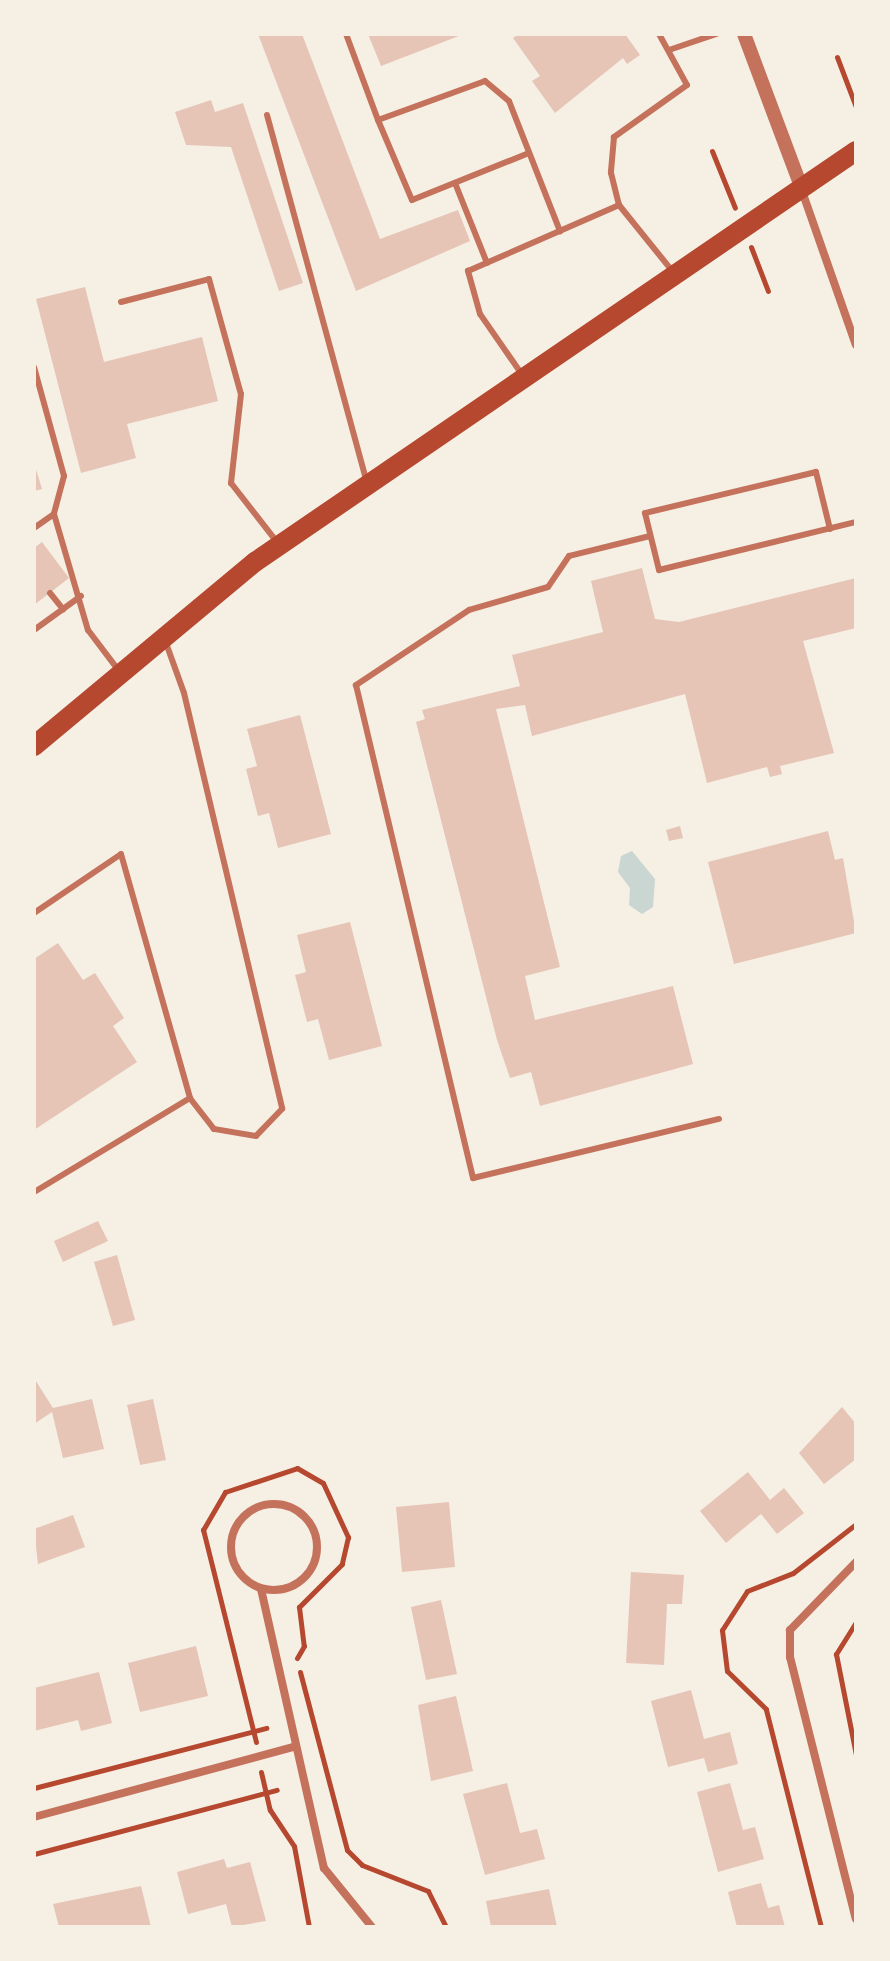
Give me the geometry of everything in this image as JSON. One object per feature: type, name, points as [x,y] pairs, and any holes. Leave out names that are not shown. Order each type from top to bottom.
[{"type":"main road","points":[[34,745],[279,545],[800,184],[856,151]]},
{"type":"street","points":[[744,34],[856,345]]},
{"type":"street","points":[[261,1589],[301,1582],[316,1560],[309,1520],[286,1505],[257,1507],[230,1542],[237,1571],[261,1589],[293,1747],[324,1868],[372,1927]]},
{"type":"street","points":[[856,1562],[790,1630],[790,1657],[856,1919]]},
{"type":"street","points":[[34,1817],[293,1747]]},
{"type":"lane","points":[[346,34],[412,200],[529,153]]},
{"type":"lane","points":[[659,34],[687,85],[614,137],[619,205],[673,272]]},
{"type":"lane","points":[[669,50],[716,34]]},
{"type":"lane","points":[[378,120],[485,81],[509,101],[560,231]]},
{"type":"lane","points":[[267,115],[368,484]]},
{"type":"lane","points":[[455,183],[487,263]]},
{"type":"lane","points":[[523,376],[480,314],[468,271],[619,205]]},
{"type":"lane","points":[[121,302],[209,279],[241,394],[231,483],[279,545]]},
{"type":"lane","points":[[34,367],[64,476],[54,514],[81,596],[88,630],[121,673]]},
{"type":"lane","points":[[830,529],[816,472],[645,513],[659,570],[830,529],[856,522]]},
{"type":"lane","points":[[34,528],[54,514]]},
{"type":"lane","points":[[650,536],[569,556],[548,587],[469,610],[356,685],[473,1178],[719,1119]]},
{"type":"lane","points":[[50,593],[63,609]]},
{"type":"lane","points":[[34,630],[81,596]]},
{"type":"lane","points":[[34,913],[121,854],[190,1098],[214,1129],[256,1136],[282,1109],[184,693],[164,638]]},
{"type":"lane","points":[[34,1192],[190,1098]]},
{"type":"path","points":[[837,57],[856,107]]},
{"type":"path","points":[[309,1927],[294,1846],[264,1794],[254,1731],[203,1530],[225,1492],[297,1468],[323,1483],[348,1537],[342,1564],[299,1607],[304,1646],[296,1657],[342,1836],[362,1865],[428,1891],[446,1927]]},
{"type":"path","points":[[821,1927],[766,1709],[727,1671],[722,1630],[747,1591],[793,1573],[856,1524]]},
{"type":"path","points":[[856,1622],[836,1654],[856,1755]]},
{"type":"path","points":[[34,1788],[266,1728]]},
{"type":"path","points":[[34,1854],[277,1790]]},
{"type":"shaded area","points":[[632,851],[655,879],[653,907],[642,914],[629,905],[630,888],[618,872],[621,856]]},
{"type":"building","points":[[258,34],[302,34],[380,239],[458,210],[470,241],[356,291]]},
{"type":"building","points":[[368,34],[464,34],[381,66]]},
{"type":"building","points":[[519,34],[625,34],[640,55],[627,64],[623,58],[555,113],[532,81],[540,76],[513,38]]},
{"type":"building","points":[[211,100],[215,112],[243,103],[303,283],[279,291],[231,147],[186,145],[175,112]]},
{"type":"building","points":[[85,287],[104,362],[202,337],[218,401],[127,424],[136,458],[81,473],[36,299]]},
{"type":"building","points":[[34,463],[42,489],[34,491]]},
{"type":"building","points":[[42,542],[69,578],[34,605],[34,548]]},
{"type":"building","points":[[642,568],[655,619],[679,622],[856,578],[856,628],[803,641],[834,753],[780,766],[782,774],[770,777],[767,767],[707,783],[685,694],[532,736],[525,705],[496,709],[560,967],[525,976],[535,1020],[673,986],[693,1064],[540,1106],[531,1072],[510,1078],[497,1040],[416,722],[425,719],[422,710],[520,686],[512,655],[603,632],[591,581]]},
{"type":"building","points":[[300,715],[331,834],[278,848],[269,813],[258,816],[246,769],[257,766],[247,729]]},
{"type":"building","points":[[680,826],[683,838],[669,841],[666,830]]},
{"type":"building","points":[[828,831],[835,860],[843,858],[856,933],[734,964],[708,862]]},
{"type":"building","points":[[350,922],[382,1046],[329,1060],[318,1019],[307,1022],[295,975],[306,972],[297,935]]},
{"type":"building","points":[[58,943],[83,980],[95,973],[124,1018],[113,1026],[137,1062],[34,1130],[34,959]]},
{"type":"building","points":[[98,1221],[108,1241],[63,1262],[54,1241]]},
{"type":"building","points":[[117,1255],[135,1320],[113,1326],[94,1262]]},
{"type":"building","points":[[34,1378],[53,1408],[92,1399],[104,1449],[63,1458],[52,1412],[34,1424]]},
{"type":"building","points":[[153,1399],[166,1460],[140,1465],[127,1405]]},
{"type":"building","points":[[842,1407],[856,1424],[856,1459],[824,1484],[799,1453]]},
{"type":"building","points":[[748,1472],[770,1500],[784,1488],[804,1513],[777,1534],[761,1514],[726,1543],[700,1511]]},
{"type":"building","points":[[449,1502],[455,1567],[402,1572],[396,1507]]},
{"type":"building","points":[[73,1515],[85,1547],[38,1564],[34,1529]]},
{"type":"building","points":[[631,1572],[684,1575],[682,1604],[667,1604],[664,1665],[626,1663]]},
{"type":"building","points":[[441,1600],[457,1674],[426,1680],[411,1607]]},
{"type":"building","points":[[196,1646],[208,1696],[140,1712],[128,1663]]},
{"type":"building","points":[[99,1672],[112,1723],[81,1731],[78,1720],[34,1731],[34,1688]]},
{"type":"building","points":[[691,1690],[704,1739],[730,1732],[738,1764],[708,1772],[704,1758],[668,1767],[651,1701]]},
{"type":"building","points":[[456,1696],[473,1771],[431,1781],[418,1705]]},
{"type":"building","points":[[507,1783],[520,1833],[537,1829],[545,1859],[485,1875],[463,1794]]},
{"type":"building","points":[[730,1783],[743,1830],[755,1827],[764,1859],[718,1872],[697,1792]]},
{"type":"building","points":[[224,1859],[227,1868],[250,1862],[266,1921],[232,1927],[226,1904],[188,1914],[177,1872]]},
{"type":"building","points":[[761,1883],[768,1908],[779,1905],[785,1927],[737,1927],[728,1892]]},
{"type":"building","points":[[141,1886],[151,1927],[59,1927],[53,1904]]},
{"type":"building","points":[[549,1889],[557,1927],[491,1927],[486,1901]]}]
